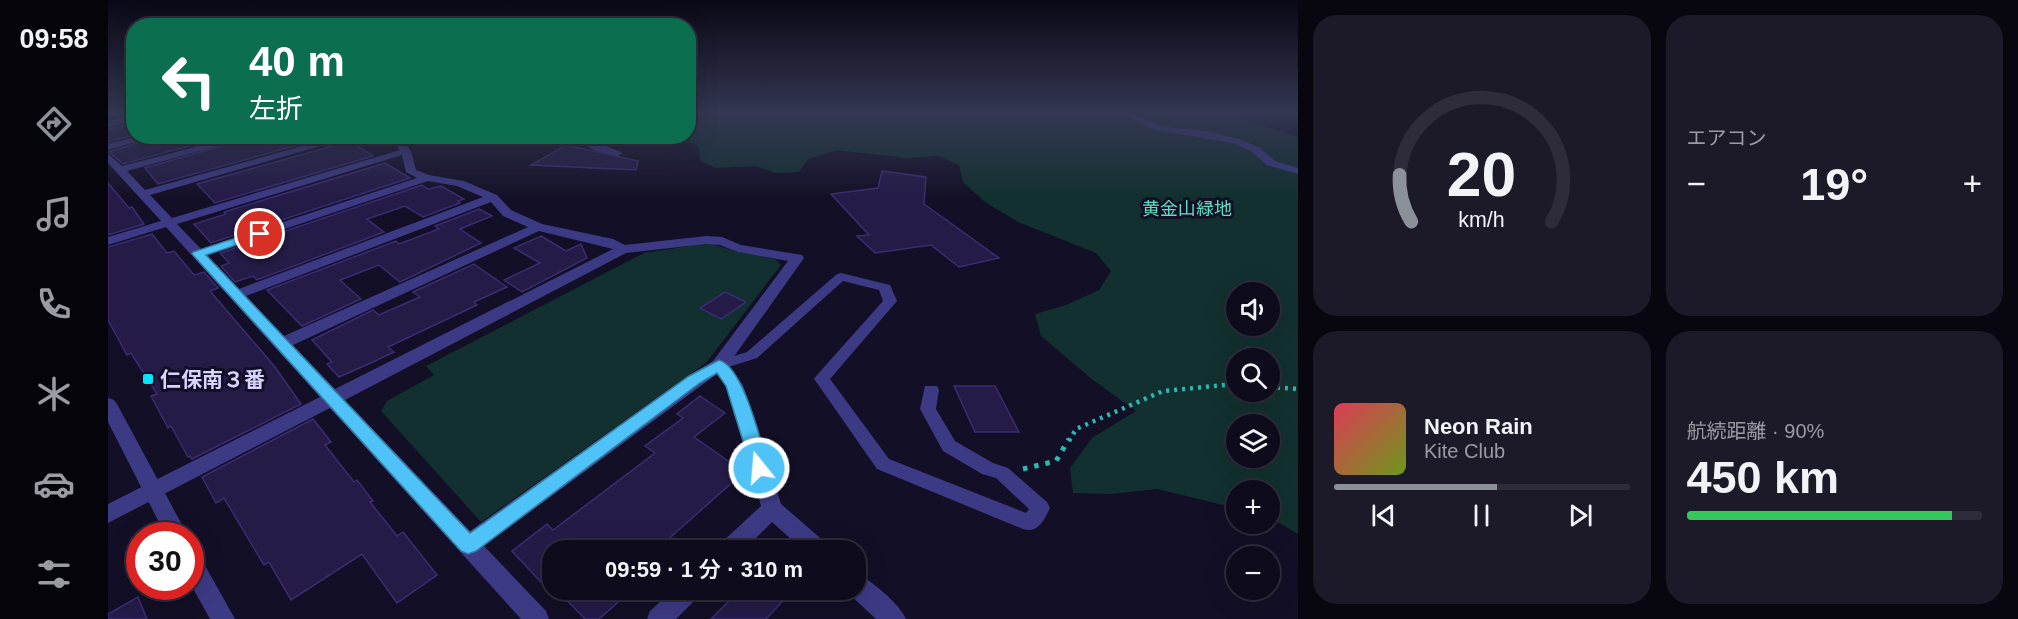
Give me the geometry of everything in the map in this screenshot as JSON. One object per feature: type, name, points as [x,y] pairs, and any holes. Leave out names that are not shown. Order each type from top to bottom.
[{"type":"street","points":[[1238,142],[1256,150],[1271,163],[1298,171]]},
{"type":"street","points":[[108,147],[126,143]]},
{"type":"street","points":[[114,164],[211,144]]},
{"type":"street","points":[[142,194],[322,144]]},
{"type":"street","points":[[400,144],[406,151],[411,172],[427,178],[460,183],[493,197],[507,213],[538,227],[613,243],[623,249]]},
{"type":"street","points":[[588,144],[600,150],[618,153]]},
{"type":"street","points":[[108,242],[406,151]]},
{"type":"street","points":[[114,164],[537,619]]},
{"type":"street","points":[[198,254],[427,178]]},
{"type":"street","points":[[236,296],[493,197]]},
{"type":"street","points":[[281,344],[538,227]]},
{"type":"street","points":[[108,514],[623,249],[706,240],[722,241],[738,248],[797,258],[719,365],[694,380],[468,545]]},
{"type":"street","points":[[719,365],[734,385],[772,509],[807,540]]},
{"type":"street","points":[[108,404],[169,522]]},
{"type":"street","points":[[739,540],[772,509]]},
{"type":"street","points":[[204,585],[223,619]]},
{"type":"street","points":[[866,594],[894,619]]},
{"type":"street","points":[[659,619],[679,600]]},
{"type":"lane","points":[[719,365],[752,355],[841,277],[885,288],[890,301],[822,379],[883,464],[1030,523],[1040,508],[1002,473],[988,469],[949,446],[928,409],[931,390]]},
{"type":"path","points":[[1002,473],[1056,461],[1076,429],[1163,391],[1226,385]]},
{"type":"path","points":[[1280,388],[1298,389]]},
{"type":"green space","name":"黄金山緑地","points":[[696,142],[1298,142],[1298,534],[1280,523],[1280,480],[1226,480],[1226,506],[1157,489],[1111,494],[1073,493],[1070,468],[1092,438],[1136,411],[1093,380],[1041,336],[1035,314],[1066,305],[1099,290],[1111,271],[1096,253],[1018,222],[985,202],[963,182],[959,165],[939,156],[906,158],[837,150],[808,159],[799,172],[776,173],[756,166],[715,168],[700,160]]},
{"type":"green space","points":[[709,243],[775,259],[781,265],[706,363],[481,522],[381,411],[387,401],[434,375],[426,366],[644,253]]},
{"type":"building","points":[[134,144],[197,144],[123,164],[109,152]]},
{"type":"building","points":[[228,144],[301,144],[158,184],[145,168]]},
{"type":"building","points":[[339,144],[355,144],[373,156],[215,203],[197,184]]},
{"type":"building","points":[[566,145],[638,161],[636,170],[531,165]]},
{"type":"building","points":[[385,163],[410,178],[211,243],[194,224],[226,214],[224,212]]},
{"type":"building","points":[[882,171],[926,177],[924,204],[999,258],[959,267],[931,245],[875,253],[857,236],[869,235],[831,194],[878,188]]},
{"type":"building","points":[[108,183],[129,208],[132,207],[144,224],[108,235]]},
{"type":"building","points":[[422,185],[428,189],[441,186],[464,199],[458,201],[460,203],[423,217],[405,206],[367,219],[384,232],[257,280],[253,276],[235,282],[221,266],[229,263],[220,253]]},
{"type":"building","points":[[479,209],[492,216],[460,229],[481,243],[400,282],[379,265],[340,280],[361,299],[302,326],[267,290],[396,241],[399,244],[439,229],[435,226]]},
{"type":"building","points":[[152,234],[167,253],[174,251],[194,275],[204,272],[218,288],[210,291],[275,367],[301,404],[192,459],[188,457],[171,426],[168,428],[151,396],[157,394],[131,353],[127,355],[108,320],[108,247]]},
{"type":"building","points":[[541,236],[566,251],[581,244],[587,258],[522,292],[504,280],[540,263],[514,248]]},
{"type":"building","points":[[474,264],[507,287],[474,302],[477,305],[388,347],[394,352],[373,362],[339,377],[327,364],[332,362],[312,340],[373,310],[379,315],[420,297],[413,292]]},
{"type":"building","points":[[725,292],[746,302],[721,319],[700,308]]},
{"type":"building","points":[[954,386],[995,386],[1019,432],[975,432]]},
{"type":"building","points":[[700,396],[725,413],[694,437],[744,472],[667,540],[542,540],[542,583],[512,551],[547,524],[553,530],[655,453],[645,446],[683,418],[677,414]]},
{"type":"building","points":[[313,419],[331,442],[325,445],[354,482],[357,480],[373,501],[370,502],[397,536],[403,532],[437,575],[397,603],[362,554],[291,600],[269,562],[264,565],[224,498],[216,503],[202,477]]},
{"type":"building","points":[[133,600],[139,600],[147,619],[108,619],[108,614]]},
{"type":"building","points":[[567,600],[621,600],[599,619],[585,619]]},
{"type":"building","points":[[730,600],[784,600],[766,619],[711,619]]},
{"type":"place","name":"仁保南３番","points":[[148,379]]},
{"type":"route","points":[[260,234],[198,254],[468,545],[694,380],[719,365],[734,385],[759,468]]}]
